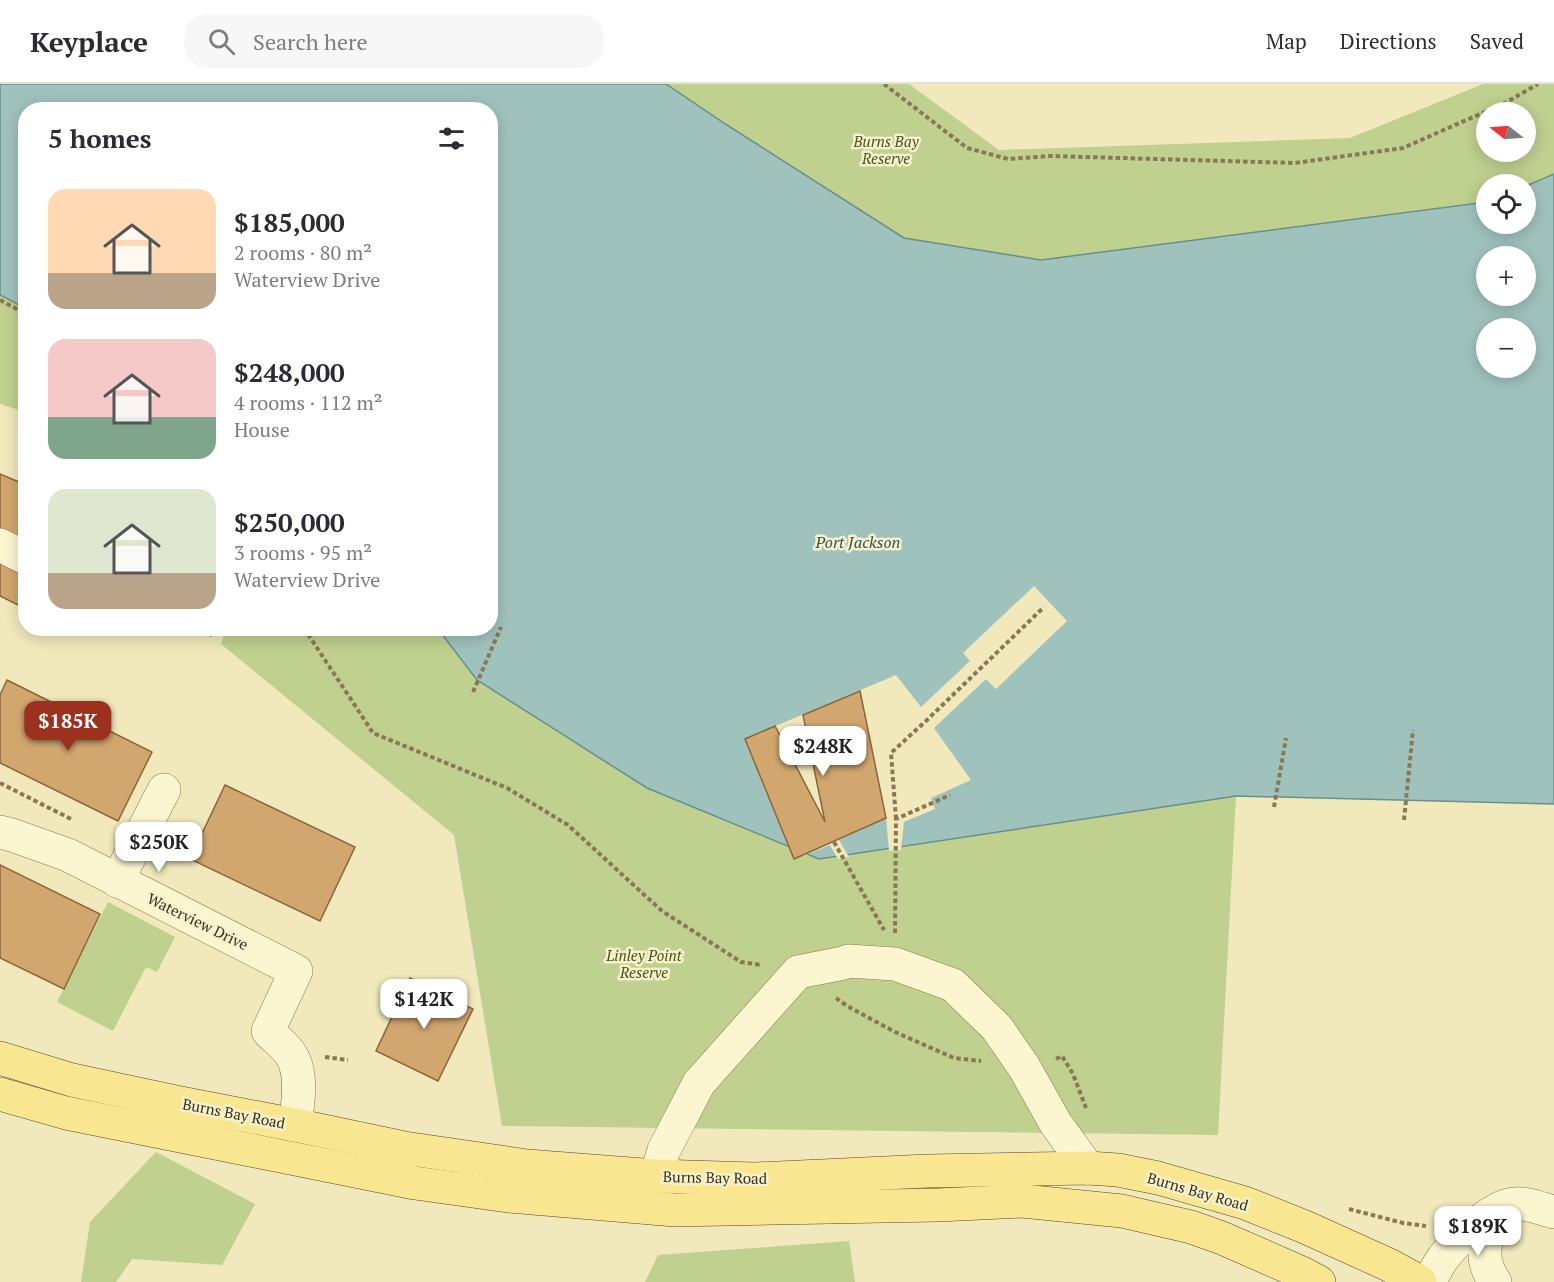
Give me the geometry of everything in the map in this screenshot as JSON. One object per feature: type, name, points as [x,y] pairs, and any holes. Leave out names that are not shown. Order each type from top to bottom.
[{"type":"main road","name":"Burns Bay Road","points":[[0,1058],[72,1080],[180,1103],[404,1148],[527,1166],[656,1176],[755,1179],[928,1171],[1088,1168],[1118,1170],[1158,1178],[1245,1203],[1316,1232],[1389,1265],[1420,1282]]},
{"type":"main road","name":"Burns Bay Road","points":[[0,1094],[66,1113],[415,1183],[508,1196],[675,1210],[938,1205],[1022,1201],[1122,1211],[1191,1227],[1222,1238],[1319,1282]]},
{"type":"street","points":[[0,545],[18,554]]},
{"type":"street","points":[[117,881],[164,790]]},
{"type":"street","name":"Waterview Drive","points":[[0,832],[68,855],[296,971],[268,1031],[292,1055],[297,1073],[299,1102],[295,1125]]},
{"type":"street","points":[[656,1176],[664,1150],[699,1083],[798,972],[848,961],[895,964],[953,985],[997,1028],[1024,1066],[1056,1124],[1088,1168]]},
{"type":"street","points":[[1429,1282],[1443,1258],[1460,1239],[1490,1213],[1515,1203],[1554,1212]]},
{"type":"street","points":[[1495,1282],[1485,1263],[1485,1251],[1489,1233],[1504,1206]]},
{"type":"path","points":[[884,84],[967,148],[1008,159],[1050,156],[1294,163],[1404,148],[1505,103],[1538,84]]},
{"type":"path","points":[[0,300],[18,310]]},
{"type":"path","points":[[895,944],[896,816],[891,753],[1044,607]]},
{"type":"path","points":[[498,634],[501,627]]},
{"type":"path","points":[[309,636],[373,734],[507,788],[568,825]]},
{"type":"path","points":[[473,692],[497,636]]},
{"type":"path","points":[[1404,820],[1413,730]]},
{"type":"path","points":[[1274,807],[1286,738]]},
{"type":"path","points":[[896,816],[950,795]]},
{"type":"path","points":[[834,843],[884,931]]},
{"type":"path","points":[[1024,1066],[1040,1066],[1062,1056],[1073,1074],[1089,1115]]},
{"type":"path","points":[[1343,1207],[1403,1223],[1437,1228]]},
{"type":"green space","name":"Burns Bay Reserve","points":[[666,84],[909,84],[999,150],[1350,138],[1483,84],[1554,84],[1554,174],[1536,182],[1536,174],[1476,174],[1476,203],[1041,260],[904,238]]},
{"type":"green space","points":[[0,295],[18,304],[18,410],[0,404]]},
{"type":"green space","name":"Linley Point Reserve","points":[[224,636],[443,636],[477,680],[819,859],[1236,796],[1218,1135],[502,1126],[454,835],[221,644]]},
{"type":"green space","points":[[108,902],[175,937],[157,972],[146,967],[113,1031],[57,1002]]},
{"type":"green space","points":[[156,1152],[255,1204],[222,1265],[132,1259],[116,1282],[81,1282],[90,1222]]},
{"type":"green space","points":[[849,1241],[855,1282],[645,1282],[658,1255]]},
{"type":"water","name":"Port Jackson","points":[[0,84],[666,84],[904,238],[1041,260],[1476,203],[1476,234],[1536,234],[1536,182],[1554,174],[1554,804],[1236,796],[819,859],[647,788],[477,680],[443,636],[498,636],[498,102],[18,102],[18,304],[0,295]]},
{"type":"pier","points":[[1034,586],[1067,621],[996,689],[986,679],[934,728],[971,780],[931,798],[935,809],[904,822],[901,850],[889,851],[886,818],[839,840],[849,857],[838,859],[830,845],[803,856],[790,850],[745,739],[896,675],[921,707],[970,661],[963,653]]},
{"type":"building","points":[[0,474],[18,482],[18,538],[0,530]]},
{"type":"building","points":[[0,561],[18,570],[18,605],[0,596]]},
{"type":"building","points":[[7,680],[152,752],[118,821],[0,763],[0,695]]},
{"type":"building","points":[[860,691],[886,818],[794,859],[745,739],[775,726],[825,822],[803,715]]},
{"type":"building","points":[[225,785],[355,847],[320,921],[190,859]]},
{"type":"building","points":[[0,865],[100,914],[64,989],[0,958]]},
{"type":"building","points":[[410,978],[473,1009],[438,1081],[376,1051]]}]
